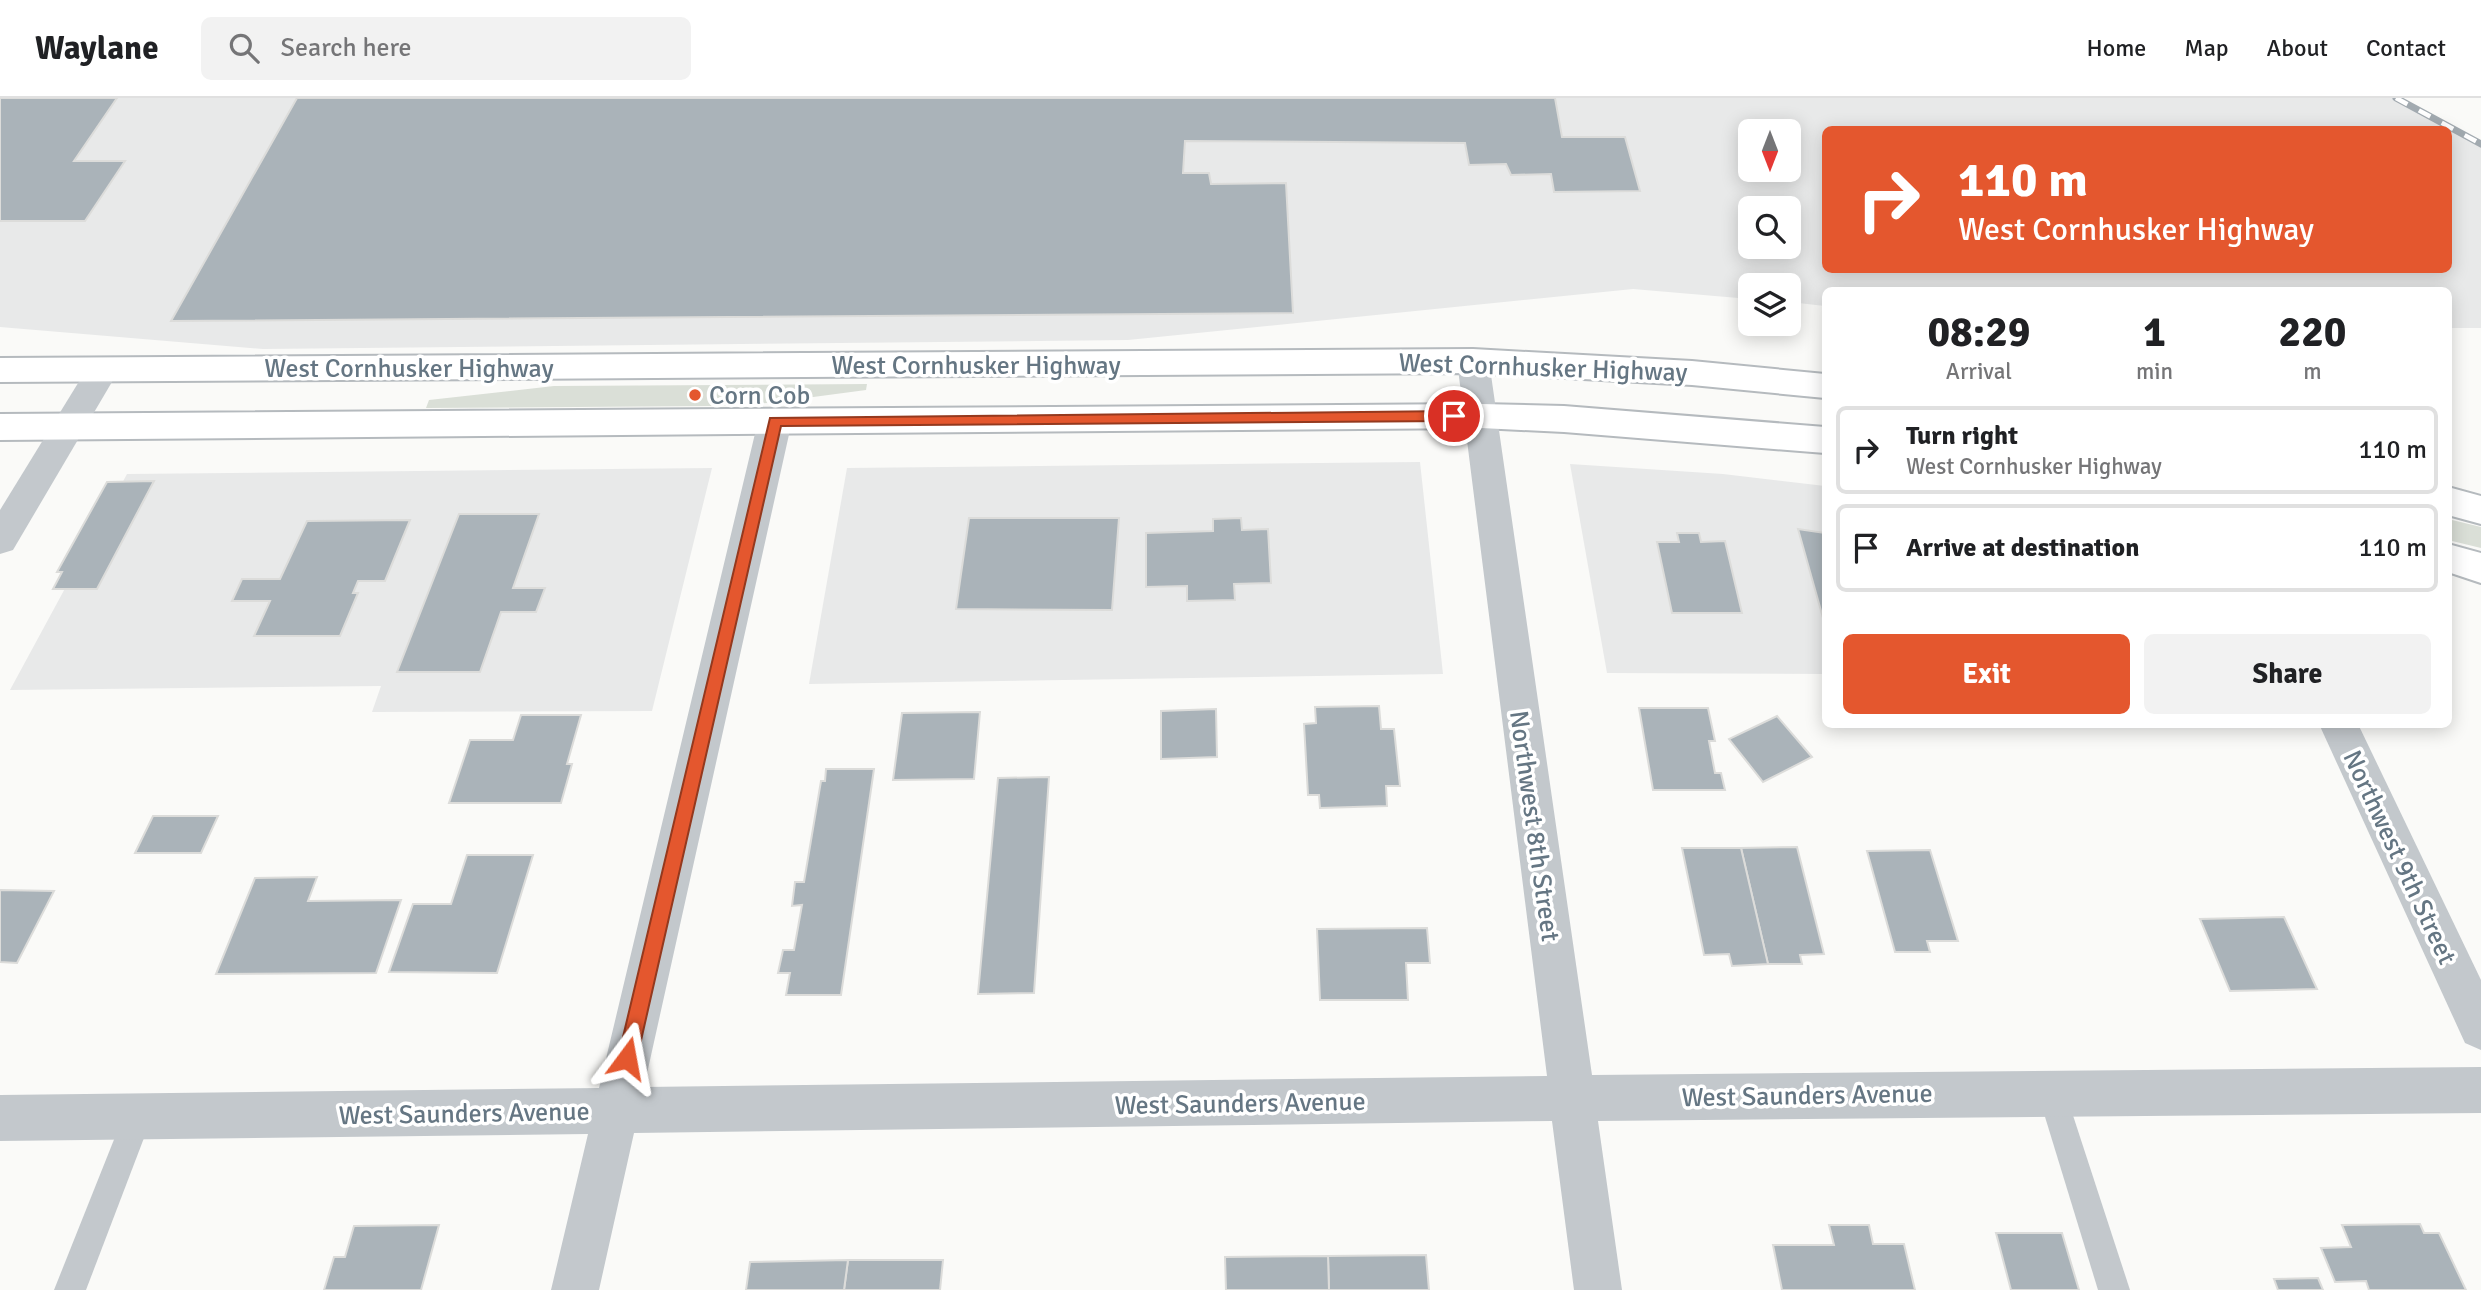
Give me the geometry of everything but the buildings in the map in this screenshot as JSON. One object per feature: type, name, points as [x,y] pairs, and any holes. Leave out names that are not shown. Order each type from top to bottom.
[{"type":"main road","name":"West Cornhusker Highway","points":[[0,370],[1473,361],[1692,373],[1822,386]]},
{"type":"main road","name":"West Cornhusker Highway","points":[[0,427],[1481,416],[1564,419],[1822,440]]},
{"type":"main road","points":[[2452,502],[2481,510]]},
{"type":"main road","points":[[2452,559],[2481,568]]},
{"type":"street","name":"Northwest 8th Street","points":[[1473,361],[1598,1290]]},
{"type":"street","points":[[0,540],[103,370]]},
{"type":"street","points":[[575,1290],[775,421]]},
{"type":"street","name":"Northwest 9th Street","points":[[2340,728],[2481,1028]]},
{"type":"street","name":"West Saunders Avenue","points":[[0,1118],[1572,1098],[2481,1090]]},
{"type":"lane","points":[[2052,1094],[2114,1290]]},
{"type":"lane","points":[[69,1290],[137,1116]]},
{"type":"shaded area","points":[[0,98],[2396,98],[2448,126],[1822,126],[1822,273],[2452,273],[2452,128],[2481,144],[2481,328],[2452,328],[2452,287],[1822,287],[1822,306],[1801,303],[1801,273],[1738,273],[1738,298],[1633,289],[1128,340],[263,349],[0,327]]},
{"type":"shaded area","points":[[867,384],[866,390],[768,403],[710,406],[426,408],[429,400],[554,386]]},
{"type":"shaded area","points":[[1420,462],[1443,674],[809,684],[847,468]]},
{"type":"shaded area","points":[[1570,464],[1723,474],[1822,486],[1822,674],[1607,673]]},
{"type":"shaded area","points":[[712,468],[652,711],[372,712],[381,686],[10,690],[127,474]]},
{"type":"shaded area","points":[[2452,520],[2481,527],[2481,548],[2452,541]]},
{"type":"railway","points":[[2396,98],[2448,126]]},
{"type":"railway","points":[[2452,128],[2481,144]]},
{"type":"place","name":"Corn Cob","points":[[695,395]]},
{"type":"route","points":[[627,1058],[775,421],[1454,416]]}]
